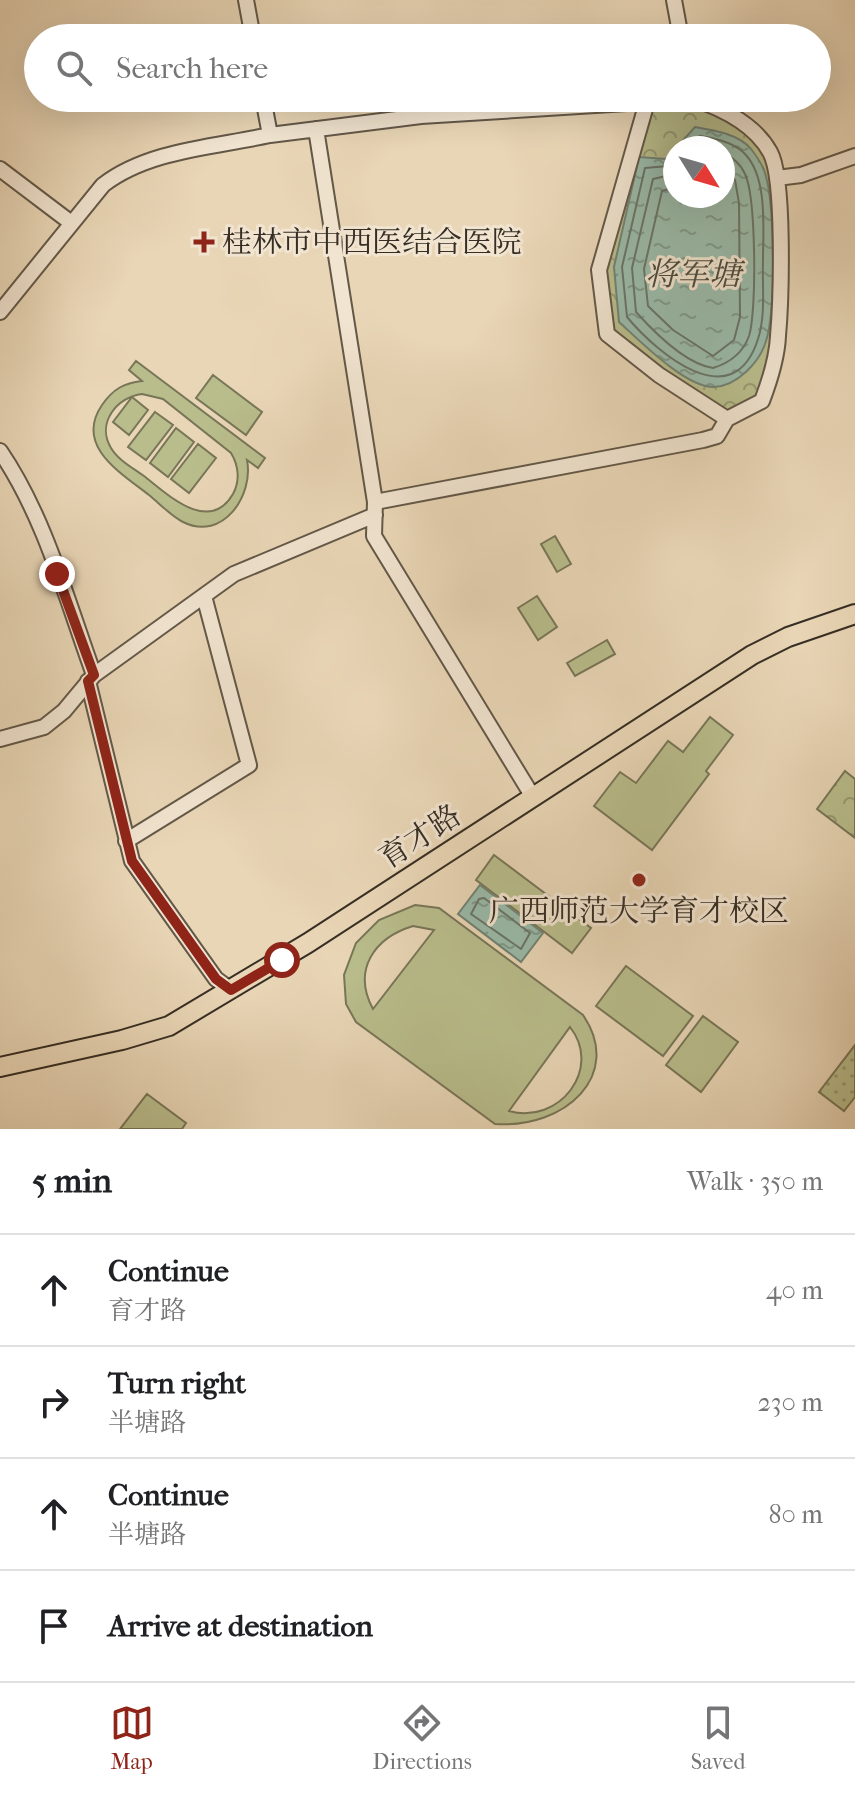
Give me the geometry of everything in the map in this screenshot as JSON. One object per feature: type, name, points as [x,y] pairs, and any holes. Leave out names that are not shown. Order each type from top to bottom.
[{"type":"main road","name":"育才路","points":[[0,1067],[169,1026],[231,990],[752,655],[788,637],[855,614]]},
{"type":"street","points":[[246,0],[250,24]]},
{"type":"street","points":[[674,0],[678,24]]},
{"type":"street","points":[[266,112],[270,135]]},
{"type":"street","points":[[0,312],[70,222],[121,170],[144,162],[270,135],[421,116],[486,112]]},
{"type":"street","points":[[644,112],[599,270],[607,334],[659,375],[727,419]]},
{"type":"street","points":[[0,739],[44,727],[91,678],[234,574],[375,508],[703,440],[717,436],[727,419],[762,401],[774,368],[778,336],[777,178],[770,152],[744,124],[725,112]]},
{"type":"street","points":[[316,129],[375,508],[374,536],[533,797]]},
{"type":"street","points":[[777,178],[801,175],[855,156]]},
{"type":"street","points":[[0,169],[70,222]]},
{"type":"street","points":[[0,451],[25,494],[42,535],[91,678],[132,861],[216,979],[231,990]]},
{"type":"street","points":[[126,841],[249,765],[204,596]]},
{"type":"green space","name":"将军塘","points":[[644,112],[721,112],[770,152],[778,336],[762,401],[727,419],[607,334],[599,270]]},
{"type":"green space","points":[[136,361],[265,458],[258,468],[247,460],[246,487],[233,512],[223,520],[211,526],[198,527],[183,522],[114,468],[97,446],[95,420],[102,405],[119,388],[142,381],[129,370]],"holes":[[[142,394],[163,399],[231,453],[238,479],[233,494],[223,506],[212,511],[188,507],[126,464],[111,448],[106,429],[117,406]]]},
{"type":"green space","points":[[213,375],[262,412],[246,435],[196,398]]},
{"type":"green space","points":[[132,397],[148,410],[129,435],[113,422]]},
{"type":"green space","points":[[155,412],[173,425],[146,460],[128,447]]},
{"type":"green space","points":[[176,428],[194,442],[168,477],[150,463]]},
{"type":"green space","points":[[198,444],[216,458],[189,493],[171,479]]},
{"type":"green space","points":[[555,536],[571,564],[557,572],[541,544]]},
{"type":"green space","points":[[537,596],[557,627],[538,640],[518,608]]},
{"type":"green space","points":[[607,640],[615,654],[575,676],[567,663]]},
{"type":"green space","points":[[710,717],[733,735],[706,771],[709,774],[652,850],[594,806],[620,772],[636,783],[668,741],[683,752]]},
{"type":"green space","points":[[845,771],[855,779],[855,838],[817,809]]},
{"type":"green space","points":[[494,855],[591,928],[572,953],[476,880]]},
{"type":"green space","points":[[415,905],[439,908],[583,1015],[594,1037],[596,1058],[592,1077],[581,1094],[564,1108],[544,1118],[495,1124],[356,1022],[346,1004],[344,975],[356,943],[379,920]],"holes":[[[413,926],[434,930],[373,1009],[365,981],[370,957],[387,939]],[[570,1027],[579,1043],[581,1060],[571,1090],[559,1102],[544,1110],[527,1113],[509,1111]]]},
{"type":"green space","points":[[626,966],[693,1016],[663,1056],[596,1006]]},
{"type":"green space","points":[[703,1016],[738,1042],[701,1092],[666,1065]]},
{"type":"green space","points":[[855,1045],[855,1097],[844,1111],[819,1092]]},
{"type":"green space","points":[[147,1094],[186,1123],[182,1129],[120,1129]]},
{"type":"water","name":"将军塘","points":[[695,127],[733,136],[687,136]]},
{"type":"water","name":"将军塘","points":[[735,137],[751,149],[764,170],[772,229],[773,281],[769,326],[759,357],[739,378],[723,386],[703,385],[677,372],[619,322],[614,267],[639,157],[663,159],[663,208],[735,208]]},
{"type":"water","points":[[480,885],[543,933],[521,962],[458,914]]},
{"type":"place","name":"桂林市中西医结合医院","points":[[204,242]]},
{"type":"place","name":"广西师范大学育才校区","points":[[639,880]]},
{"type":"route","points":[[57,574],[94,675],[88,681],[118,814],[132,861],[216,979],[231,990],[282,960]]}]
